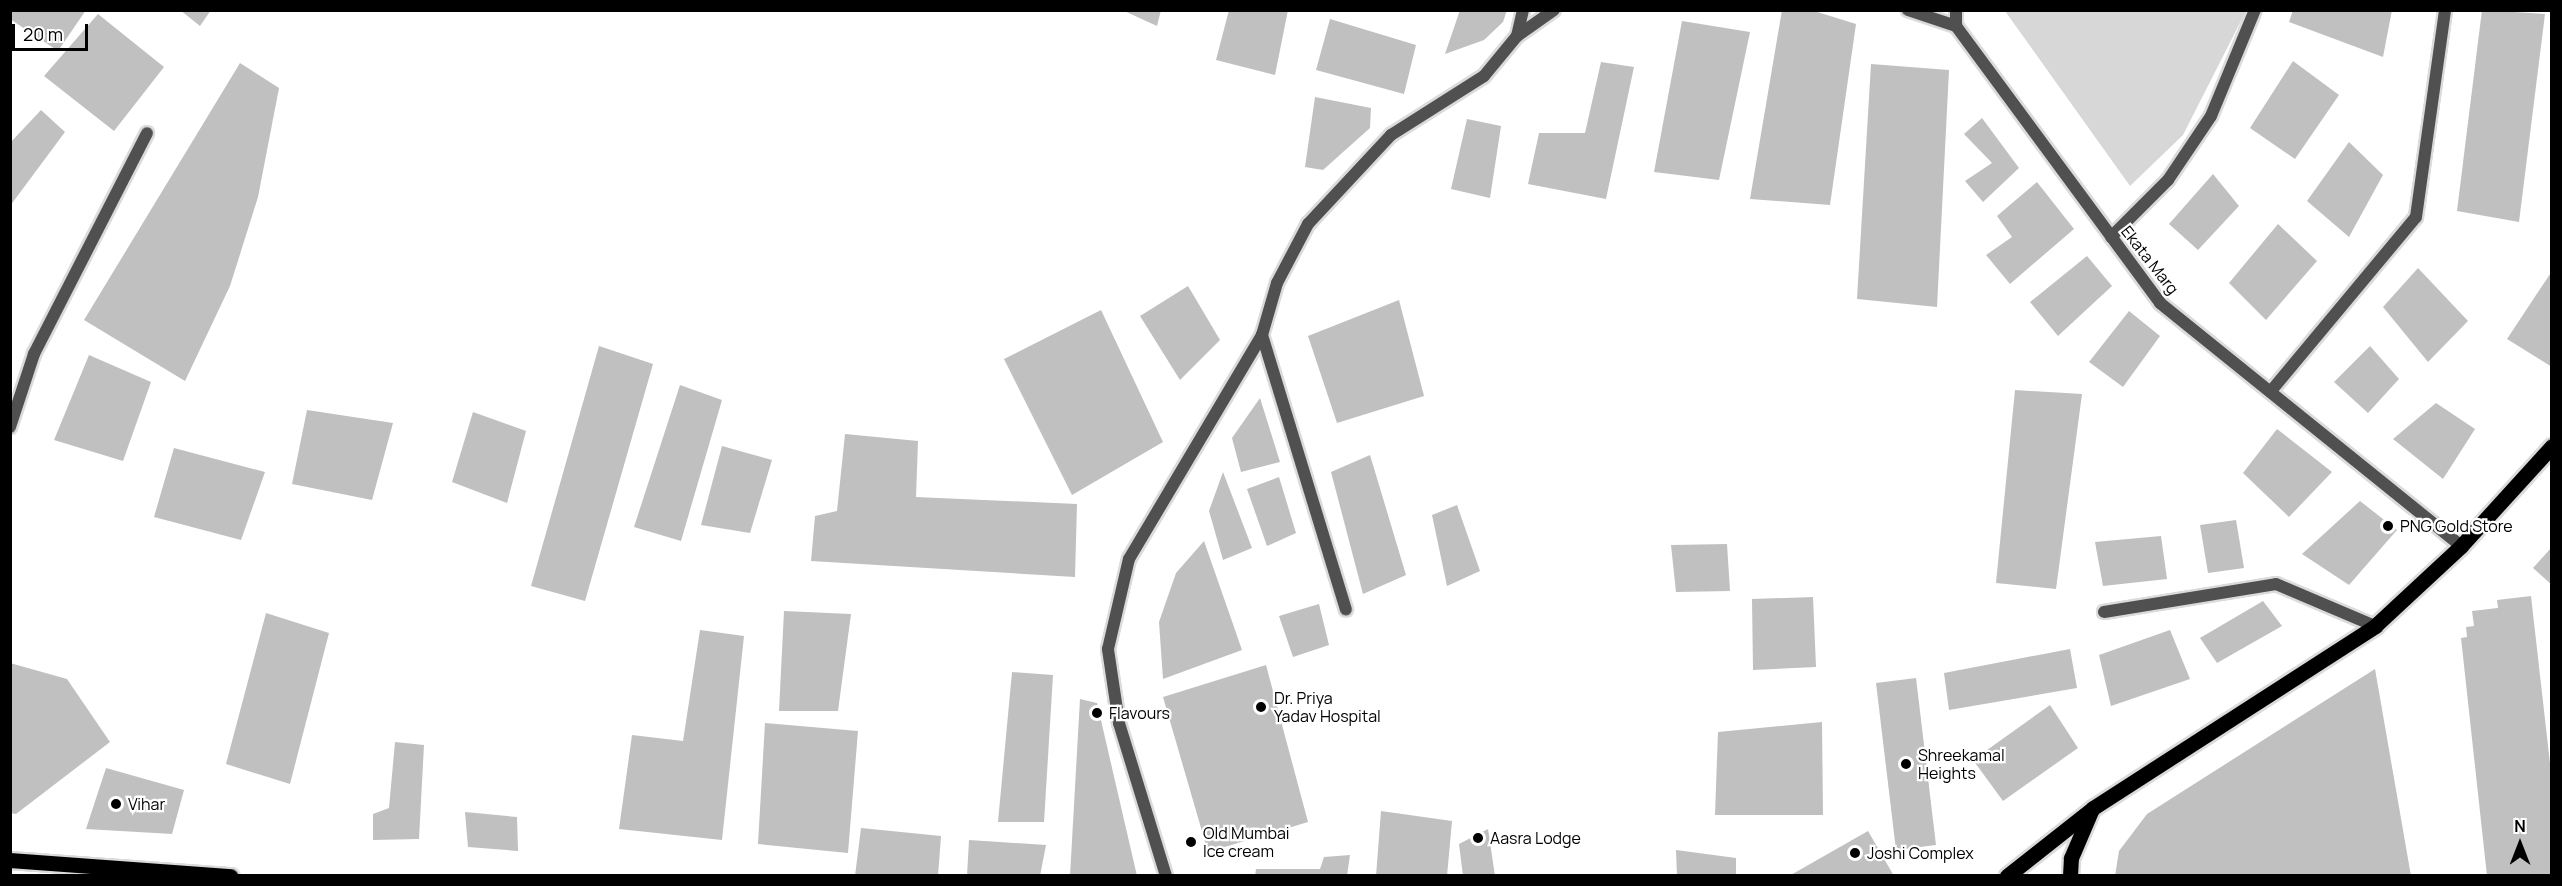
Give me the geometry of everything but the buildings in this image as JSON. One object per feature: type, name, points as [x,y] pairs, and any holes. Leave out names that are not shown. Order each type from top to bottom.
[{"type":"main road","points":[[2007,876],[2092,808],[2374,626],[2461,546],[2552,446]]},
{"type":"main road","points":[[2070,876],[2071,858],[2092,808]]},
{"type":"main road","points":[[10,860],[230,876]]},
{"type":"street","points":[[1517,36],[1523,10]]},
{"type":"street","points":[[1166,876],[1119,723],[1108,649],[1129,559],[1262,335],[1277,283],[1308,224],[1391,135],[1484,76],[1517,36],[1554,10]]},
{"type":"street","points":[[1908,10],[1956,26],[1956,10]]},
{"type":"street","points":[[2111,237],[2168,180],[2211,116],[2254,10]]},
{"type":"street","points":[[2271,391],[2416,217],[2445,10]]},
{"type":"street","name":"Ekata Marg","points":[[1956,26],[2160,303],[2461,546]]},
{"type":"street","points":[[10,427],[34,354],[147,133]]},
{"type":"street","points":[[1262,335],[1346,609]]},
{"type":"street","points":[[2104,612],[2276,584],[2374,626]]},
{"type":"shaded area","points":[[2005,11],[2246,11],[2183,135],[2130,186]]},
{"type":"place","name":"PNG Gold Store","points":[[2388,526]]},
{"type":"place","name":"Dr. Priya Yadav Hospital","points":[[1261,707]]},
{"type":"place","name":"Flavours","points":[[1097,713]]},
{"type":"place","name":"Shreekamal Heights","points":[[1906,764]]},
{"type":"place","name":"Vihar","points":[[116,804]]},
{"type":"place","name":"Aasra Lodge","points":[[1478,838]]},
{"type":"place","name":"Old Mumbai Ice cream","points":[[1191,842]]},
{"type":"place","name":"Joshi Complex","points":[[1855,853]]}]
